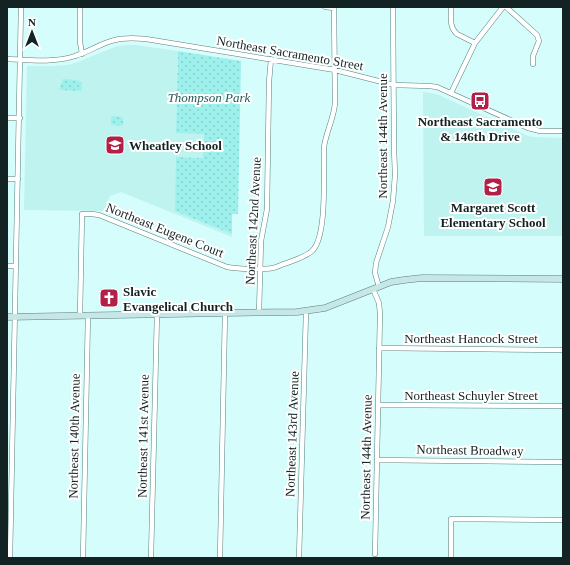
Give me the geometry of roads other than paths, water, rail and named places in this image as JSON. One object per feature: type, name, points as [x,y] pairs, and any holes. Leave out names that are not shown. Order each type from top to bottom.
[{"type":"street","points":[[10,558],[20,118],[21,7]]},
{"type":"street","points":[[80,7],[80,42],[82,54]]},
{"type":"street","points":[[325,7],[334,8],[335,70]]},
{"type":"street","name":"Northeast 144th Avenue","points":[[375,554],[380,309],[376,288],[376,263],[388,227],[395,188],[393,7]]},
{"type":"street","points":[[451,7],[451,24],[454,32],[475,42]]},
{"type":"street","points":[[451,93],[475,42],[504,7],[537,36],[539,41],[533,56],[533,64]]},
{"type":"street","name":"Northeast Sacramento Street","points":[[7,59],[60,59],[82,54],[115,40],[131,38],[146,39],[335,70],[394,85],[437,87],[528,128],[540,131],[563,131]]},
{"type":"street","name":"Northeast 142nd Avenue","points":[[259,313],[261,241],[267,209],[269,82],[271,59]]},
{"type":"street","name":"Northeast Eugene Court","points":[[80,315],[82,214],[99,215],[227,266],[260,269],[273,268],[296,260],[312,251],[318,243],[322,221],[325,145],[335,109],[335,70]]},
{"type":"street","points":[[7,118],[20,118]]},
{"type":"street","points":[[7,179],[18,179]]},
{"type":"street","points":[[7,266],[16,266]]},
{"type":"street","points":[[7,317],[306,312],[332,306],[376,288],[398,281],[416,278],[563,279]]},
{"type":"street","name":"Northeast 143rd Avenue","points":[[299,558],[306,312]]},
{"type":"street","points":[[220,558],[225,313]]},
{"type":"street","name":"Northeast 141st Avenue","points":[[151,558],[157,314]]},
{"type":"street","name":"Northeast 140th Avenue","points":[[82,558],[88,315]]},
{"type":"street","name":"Northeast Hancock Street","points":[[379,348],[563,350]]},
{"type":"street","name":"Northeast Schuyler Street","points":[[378,405],[563,406]]},
{"type":"street","name":"Northeast Broadway","points":[[377,460],[563,462]]},
{"type":"street","points":[[451,558],[451,519],[563,520]]},
{"type":"place","name":"Northeast Sacramento & 146th Drive","points":[[480,101]]},
{"type":"place","name":"Wheatley School","points":[[115,145]]},
{"type":"place","name":"Margaret Scott Elementary School","points":[[493,187]]},
{"type":"place","name":"Slavic Evangelical Church","points":[[109,298]]},
{"type":"park label","name":"Thompson Park","points":[[209,97]]}]
